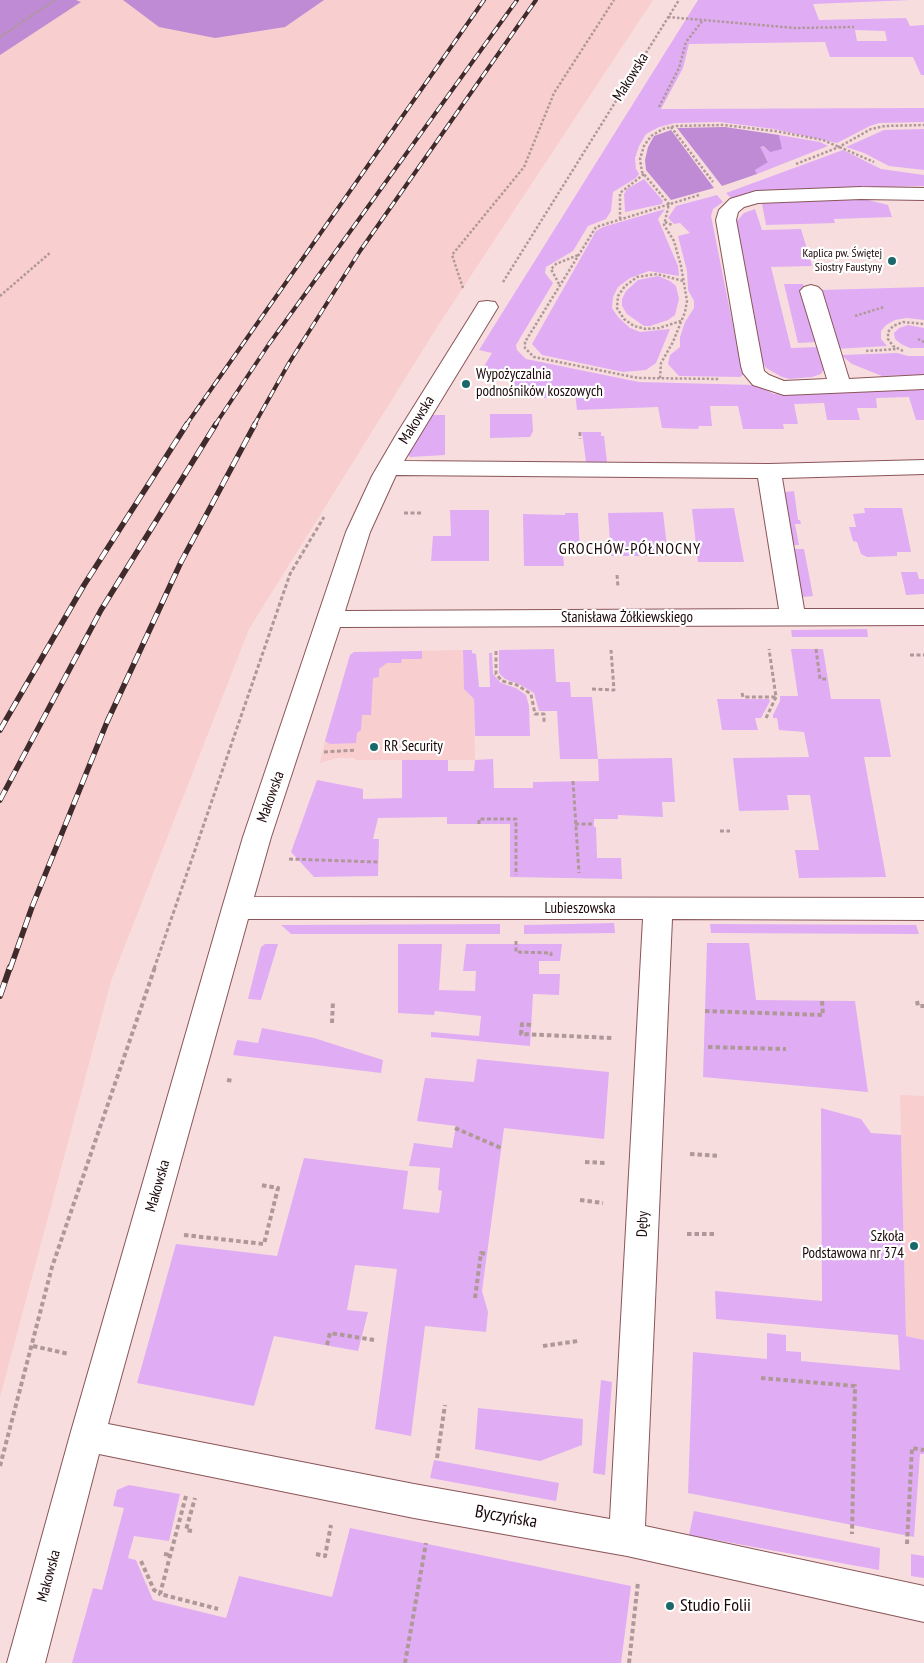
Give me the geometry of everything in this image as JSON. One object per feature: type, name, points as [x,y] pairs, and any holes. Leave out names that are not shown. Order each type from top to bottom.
[{"type":"street","points":[[924,194],[861,193],[756,197],[737,203],[729,210],[726,220],[752,366],[754,372],[761,380],[784,388],[924,382]]},
{"type":"street","points":[[811,291],[840,385]]},
{"type":"street","name":"Makowska","points":[[26,1663],[86,1435],[109,1362],[236,908],[257,837],[358,532],[407,435],[487,307]]},
{"type":"street","points":[[389,468],[769,471],[924,468]]},
{"type":"street","points":[[769,471],[793,618]]},
{"type":"street","name":"Stanisława Żółkiewskiego","points":[[330,619],[924,617]]},
{"type":"street","name":"Lubieszowska","points":[[236,908],[924,909]]},
{"type":"street","name":"Dęby","points":[[626,1539],[658,908]]},
{"type":"street","name":"Byczyńska","points":[[86,1435],[128,1445],[414,1501],[626,1539],[924,1604]]},
{"type":"path","points":[[0,37],[55,0]]},
{"type":"path","points":[[463,290],[452,255],[524,167],[554,93],[614,0]]},
{"type":"path","name":"Makowska","points":[[487,307],[679,0]]},
{"type":"path","points":[[668,17],[795,28],[854,27]]},
{"type":"path","points":[[659,107],[679,68],[686,42],[704,20]]},
{"type":"path","points":[[793,165],[839,147],[871,130],[885,126],[924,125]]},
{"type":"path","points":[[671,127],[714,182]]},
{"type":"path","points":[[620,219],[620,193],[644,174]]},
{"type":"path","points":[[703,194],[596,227],[559,284],[525,342],[528,352],[534,357],[638,378],[761,380]]},
{"type":"path","points":[[665,222],[672,225]]},
{"type":"path","points":[[0,296],[51,252]]},
{"type":"path","points":[[559,284],[551,269],[556,264],[578,255]]},
{"type":"path","points":[[681,320],[659,328],[646,329],[634,326],[624,319],[617,308],[618,296],[625,286],[637,277],[657,274],[683,281]]},
{"type":"path","points":[[909,352],[893,346],[888,339],[888,332],[893,326],[903,322],[924,324]]},
{"type":"path","points":[[918,339],[924,342]]},
{"type":"path","points":[[0,1466],[33,1346],[52,1267],[290,574],[329,510]]},
{"type":"path","points":[[592,690],[614,690],[611,649]]},
{"type":"path","points":[[766,718],[776,697],[769,649]]},
{"type":"path","points":[[816,649],[820,679],[826,679]]},
{"type":"path","points":[[496,650],[496,674],[502,681],[517,685],[531,694],[535,714],[544,714],[544,722]]},
{"type":"path","points":[[910,655],[924,655]]},
{"type":"path","points":[[742,692],[743,697],[776,697]]},
{"type":"path","points":[[337,752],[356,750]]},
{"type":"path","points":[[572,781],[579,878]]},
{"type":"path","points":[[479,824],[479,819],[516,819],[516,877]]},
{"type":"path","points":[[575,824],[594,824]]},
{"type":"path","points":[[720,831],[730,831]]},
{"type":"path","points":[[298,860],[378,862]]},
{"type":"path","points":[[516,944],[516,952],[551,953],[551,956]]},
{"type":"path","points":[[332,1022],[333,1000]]},
{"type":"path","points":[[705,1011],[823,1015],[822,1001]]},
{"type":"path","points":[[917,1001],[918,1006],[924,1006]]},
{"type":"path","points":[[531,1024],[522,1024],[521,1034],[612,1038]]},
{"type":"path","points":[[708,1047],[786,1050]]},
{"type":"path","points":[[455,1128],[501,1148]]},
{"type":"path","points":[[690,1154],[720,1156]]},
{"type":"path","points":[[585,1162],[602,1163]]},
{"type":"path","points":[[178,1235],[264,1244],[278,1188],[261,1185]]},
{"type":"path","points":[[580,1200],[599,1202]]},
{"type":"path","points":[[687,1234],[717,1234]]},
{"type":"path","points":[[475,1298],[481,1253],[487,1254]]},
{"type":"path","points":[[327,1346],[330,1333],[374,1340]]},
{"type":"path","points":[[543,1346],[578,1341]]},
{"type":"path","points":[[33,1346],[70,1354]]},
{"type":"path","points":[[761,1378],[855,1386],[852,1534]]},
{"type":"path","points":[[437,1458],[445,1405]]},
{"type":"path","points":[[907,1544],[912,1448],[924,1450]]},
{"type":"path","points":[[160,1594],[186,1495]]},
{"type":"path","points":[[192,1531],[186,1530],[195,1497]]},
{"type":"path","points":[[316,1554],[325,1556],[332,1524]]},
{"type":"path","points":[[405,1663],[426,1544]]},
{"type":"path","points":[[164,1554],[171,1555]]},
{"type":"path","points":[[141,1561],[154,1590],[160,1594],[218,1609]]},
{"type":"path","points":[[630,1663],[638,1588]]},
{"type":"shaded area","points":[[0,0],[653,0],[439,324],[249,629],[111,981],[0,1397]]},
{"type":"shaded area","points":[[0,0],[76,0],[81,2],[0,55]]},
{"type":"shaded area","points":[[123,0],[324,0],[285,27],[215,38],[159,27]]},
{"type":"shaded area","points":[[698,0],[911,0],[813,4],[819,20],[906,18],[910,26],[924,25],[924,75],[921,75],[913,57],[830,57],[825,42],[689,44],[683,68],[661,109],[924,108],[924,122],[879,123],[837,143],[774,129],[720,122],[675,123],[659,127],[646,134],[635,158],[636,169],[639,174],[636,178],[613,192],[611,211],[606,219],[588,226],[573,251],[546,267],[545,273],[553,283],[516,345],[517,350],[526,359],[639,382],[755,385],[774,394],[924,388],[924,420],[916,420],[909,397],[876,398],[877,408],[857,408],[860,420],[827,420],[824,403],[794,404],[798,424],[783,424],[784,429],[743,429],[738,406],[710,406],[712,426],[699,426],[698,429],[662,428],[658,407],[577,410],[575,392],[547,392],[547,398],[513,398],[512,374],[483,368],[492,353],[479,350]],"holes":[[[855,30],[885,31],[887,41],[857,41]]]},
{"type":"shaded area","points":[[725,127],[779,135],[782,149],[770,152],[763,146],[760,147],[768,162],[755,170],[757,174],[722,186],[677,128]]},
{"type":"shaded area","points":[[924,129],[924,170],[889,166],[864,153],[846,147],[884,130]]},
{"type":"shaded area","points":[[671,130],[714,188],[671,200],[646,170],[645,160],[648,147],[654,136]]},
{"type":"shaded area","points":[[779,135],[820,142],[828,146],[757,174],[755,170],[768,161],[759,147],[762,146],[770,152],[780,144]]},
{"type":"shaded area","points":[[843,150],[881,169],[924,175],[924,186],[771,190],[733,200],[726,193]]},
{"type":"shaded area","points":[[644,179],[663,201],[662,204],[625,212],[624,194],[627,189]]},
{"type":"shaded area","points":[[717,195],[723,202],[713,209],[711,216],[744,374],[740,377],[679,376],[668,364],[670,355],[680,347],[680,337],[685,322],[694,308],[694,301],[688,290],[687,271],[678,236],[690,233],[680,223],[674,224],[668,218],[676,206]]},
{"type":"shaded area","points":[[860,198],[888,205],[892,217],[834,219],[835,223],[766,225],[762,204],[768,202]]},
{"type":"shaded area","points":[[665,209],[658,219],[678,266],[679,276],[649,271],[630,278],[618,287],[613,297],[612,308],[618,317],[630,328],[640,332],[670,329],[656,363],[646,370],[623,372],[542,355],[532,344],[596,231],[603,227]]},
{"type":"shaded area","points":[[755,209],[762,230],[801,229],[812,266],[771,267],[791,348],[820,347],[824,369],[821,374],[812,377],[790,379],[782,377],[766,368],[762,361],[736,222],[744,213]]},
{"type":"shaded area","points":[[658,276],[676,286],[679,299],[675,315],[668,320],[644,326],[627,314],[622,306],[622,299],[626,291],[638,280]]},
{"type":"shaded area","points":[[784,284],[803,284],[818,342],[798,343]]},
{"type":"shaded area","points":[[924,287],[924,320],[907,318],[895,320],[886,325],[881,331],[881,339],[887,346],[836,349],[821,290]]},
{"type":"shaded area","points":[[908,325],[924,328],[924,348],[910,348],[895,339],[894,333],[899,328]]},
{"type":"shaded area","points":[[897,353],[908,356],[924,356],[924,375],[882,376],[852,364],[841,355]]},
{"type":"shaded area","points":[[490,414],[532,414],[533,431],[530,437],[490,438]]},
{"type":"shaded area","points":[[432,415],[445,415],[445,455],[410,457],[408,455]]},
{"type":"shaded area","points":[[582,432],[601,432],[601,436],[604,436],[607,462],[586,462]]},
{"type":"shaded area","points":[[794,491],[798,520],[800,520],[801,524],[795,524],[799,545],[789,545],[777,493]]},
{"type":"shaded area","points":[[734,508],[744,562],[698,562],[692,509]]},
{"type":"shaded area","points":[[864,508],[902,508],[911,552],[897,552],[897,556],[867,557],[861,554],[857,542],[853,541],[849,527],[856,527],[853,514],[865,513]]},
{"type":"shaded area","points":[[450,510],[489,510],[489,561],[431,561],[433,536],[451,536]]},
{"type":"shaded area","points":[[663,512],[668,556],[611,556],[608,513]]},
{"type":"shaded area","points":[[565,513],[578,513],[580,553],[563,553],[564,566],[524,566],[523,514],[565,515]]},
{"type":"shaded area","points":[[793,549],[804,549],[813,596],[802,597]]},
{"type":"shaded area","points":[[901,572],[917,572],[919,579],[924,579],[924,594],[906,595]]},
{"type":"shaded area","points":[[867,629],[868,637],[792,637],[791,630]]},
{"type":"shaded area","points":[[554,649],[556,682],[570,682],[571,697],[592,697],[598,759],[560,759],[557,711],[539,711],[534,693],[519,684],[505,679],[499,673],[499,650]]},
{"type":"shaded area","points":[[791,649],[823,649],[831,699],[880,699],[891,757],[864,757],[886,877],[799,878],[795,850],[819,850],[810,795],[787,795],[789,810],[739,811],[733,758],[809,757],[804,732],[779,730],[777,718],[773,718],[780,701],[780,696],[798,696]]},
{"type":"shaded area","points":[[463,650],[464,689],[474,699],[475,760],[355,760],[355,758],[337,758],[320,763],[350,655],[354,652]]},
{"type":"shaded area","points":[[463,650],[472,650],[472,653],[476,654],[479,687],[490,687],[489,653],[492,653],[493,674],[501,683],[516,688],[526,695],[529,706],[530,736],[475,736],[474,699],[464,689]]},
{"type":"shaded area","points":[[422,651],[422,659],[402,659],[401,663],[387,663],[379,669],[379,677],[373,678],[371,715],[362,715],[361,730],[357,733],[356,743],[330,744],[325,741],[350,655],[354,652]]},
{"type":"shaded area","points":[[717,699],[769,699],[770,701],[761,718],[755,718],[758,730],[722,730]]},
{"type":"shaded area","points":[[672,758],[675,802],[662,802],[663,817],[618,815],[618,819],[594,819],[597,858],[621,858],[622,879],[510,877],[510,824],[447,824],[447,817],[378,818],[373,839],[379,839],[378,876],[314,877],[291,852],[317,780],[363,789],[363,799],[402,798],[402,760],[448,760],[448,771],[474,771],[475,760],[493,759],[494,788],[533,788],[533,782],[599,781],[598,759]]},
{"type":"shaded area","points":[[614,923],[615,933],[524,934],[524,925]]},
{"type":"shaded area","points":[[500,924],[500,934],[291,934],[281,925]]},
{"type":"shaded area","points":[[710,924],[916,925],[919,934],[711,933]]},
{"type":"shaded area","points":[[707,943],[749,943],[756,1000],[855,1001],[868,1092],[703,1077]]},
{"type":"shaded area","points":[[265,944],[278,944],[261,1000],[248,999],[261,947]]},
{"type":"shaded area","points":[[398,944],[442,944],[439,990],[475,991],[476,971],[463,971],[466,944],[562,944],[560,961],[539,961],[539,974],[560,974],[559,995],[533,994],[530,1046],[431,1037],[431,1032],[479,1036],[481,1016],[435,1011],[434,1015],[398,1013]]},
{"type":"shaded area","points":[[262,1028],[314,1038],[383,1060],[381,1073],[233,1055],[237,1040],[258,1043]]},
{"type":"shaded area","points":[[477,1059],[609,1072],[604,1139],[504,1128],[482,1291],[488,1312],[486,1332],[425,1326],[411,1436],[375,1429],[397,1269],[355,1265],[347,1310],[368,1312],[358,1351],[274,1336],[254,1406],[137,1383],[176,1244],[277,1256],[304,1158],[408,1171],[403,1209],[439,1213],[442,1191],[438,1190],[440,1168],[409,1166],[414,1143],[452,1148],[456,1126],[417,1121],[425,1078],[474,1082]]},
{"type":"shaded area","name":"Szkoła Podstawowa nr 374","points":[[900,1095],[924,1096],[924,1340],[906,1336]]},
{"type":"shaded area","points":[[821,1108],[861,1119],[871,1133],[901,1135],[906,1336],[924,1340],[924,1454],[920,1454],[914,1537],[688,1493],[693,1352],[767,1359],[767,1333],[786,1335],[786,1351],[801,1352],[801,1361],[900,1370],[898,1335],[716,1319],[715,1291],[822,1301]]},
{"type":"shaded area","points":[[601,1380],[612,1382],[605,1475],[593,1473]]},
{"type":"shaded area","points":[[478,1408],[583,1419],[582,1445],[540,1461],[475,1449]]},
{"type":"shaded area","points":[[434,1460],[559,1483],[556,1501],[430,1478]]},
{"type":"shaded area","points":[[129,1485],[180,1494],[169,1541],[134,1536],[128,1558],[136,1560],[153,1600],[226,1618],[239,1576],[332,1597],[350,1528],[631,1586],[621,1663],[72,1663],[93,1588],[102,1590],[124,1508],[113,1506],[117,1490]]},
{"type":"shaded area","points":[[694,1511],[880,1548],[879,1570],[689,1535]]},
{"type":"shaded area","points":[[911,1554],[924,1556],[924,1578],[911,1576]]},
{"type":"railway","points":[[186,425],[484,0]]},
{"type":"railway","points":[[215,425],[269,344],[517,0]]},
{"type":"railway","points":[[254,425],[289,363],[360,251],[536,0]]},
{"type":"railway","points":[[0,730],[84,585],[187,424]]},
{"type":"railway","points":[[0,800],[101,610],[216,424]]},
{"type":"railway","points":[[10,969],[32,907],[107,722],[181,562],[255,424]]},
{"type":"railway","points":[[0,996],[10,967]]},
{"type":"place","name":"Kaplica pw. Świętej Siostry Faustyny","points":[[892,261]]},
{"type":"place","name":"Wypożyczalnia podnośników koszowych","points":[[466,384]]},
{"type":"place","name":"RR Security","points":[[374,747]]},
{"type":"place","name":"Szkoła Podstawowa nr 374","points":[[914,1246]]},
{"type":"place","name":"Studio Folii","points":[[670,1606]]},
{"type":"district","name":"GROCHÓW-PÓŁNOCNY","points":[[630,549]]}]
